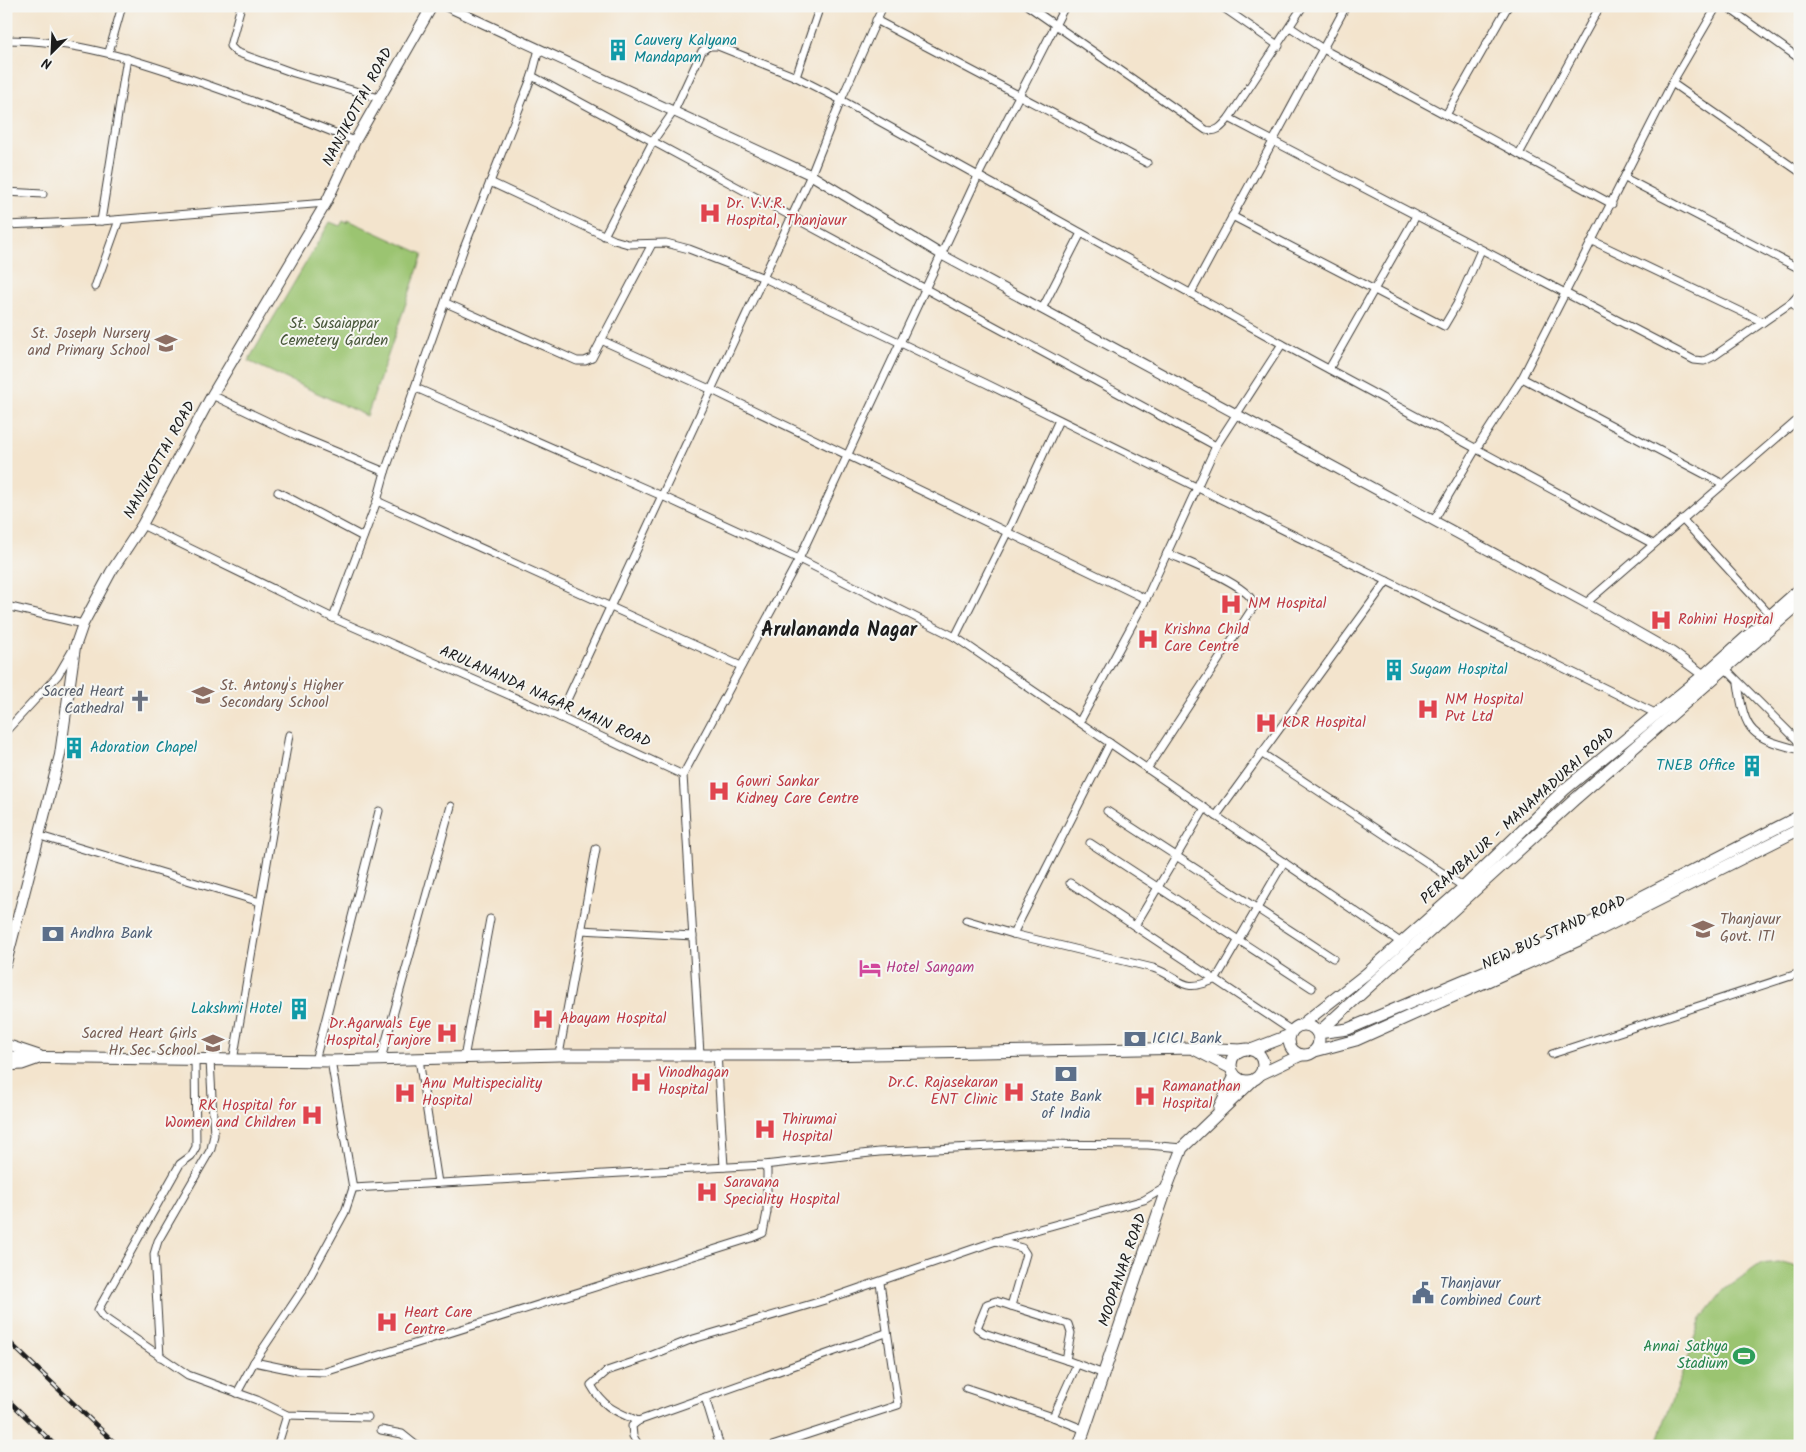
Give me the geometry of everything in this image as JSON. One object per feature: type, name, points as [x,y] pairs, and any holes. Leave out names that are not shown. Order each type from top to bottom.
[{"type":"main road","name":"NANJIKOTTAI ROAD","points":[[6,963],[60,755],[75,647],[83,624],[111,572],[142,525],[212,395],[326,203],[355,141],[430,9]]},
{"type":"main road","name":"PERAMBALUR - MANAMADURAI ROAD","points":[[1246,1050],[1295,1030],[1366,974],[1464,887],[1564,790],[1655,713],[1708,678],[1770,614],[1800,589]]},
{"type":"main road","points":[[1318,1033],[1708,678],[1726,669],[1800,603]]},
{"type":"main road","points":[[1564,790],[1574,800]]},
{"type":"main road","name":"NEW BUS STAND ROAD","points":[[1318,1033],[1348,1029],[1514,959],[1579,929],[1800,816]]},
{"type":"main road","name":"NEW BUS STAND ROAD","points":[[1315,1051],[1356,1040],[1579,940],[1800,830]]},
{"type":"main road","points":[[1311,1027],[1318,1033],[1319,1043],[1315,1051],[1301,1055],[1292,1050],[1289,1040],[1295,1030],[1311,1027]]},
{"type":"main road","points":[[6,1056],[331,1061],[559,1055],[717,1053],[817,1055],[1193,1048],[1246,1050],[1262,1059],[1256,1077],[1242,1081],[1233,1072],[1193,1048]]},
{"type":"main road","points":[[1233,1072],[1232,1059],[1246,1050]]},
{"type":"main road","name":"MOOPANAR ROAD","points":[[1080,1446],[1167,1187],[1182,1148],[1256,1077],[1301,1055]]},
{"type":"main road","name":"MOOPANAR ROAD","points":[[1215,1116],[1233,1072]]},
{"type":"street","points":[[109,52],[122,6]]},
{"type":"street","points":[[241,6],[230,46],[236,52],[294,73],[379,98]]},
{"type":"street","points":[[417,6],[430,9]]},
{"type":"street","points":[[446,6],[811,175],[942,256],[1586,603],[1708,678]]},
{"type":"street","points":[[796,77],[820,6]]},
{"type":"street","points":[[559,717],[811,175],[841,100],[883,6]]},
{"type":"street","points":[[1028,6],[1206,130],[1214,132],[1220,129],[1229,118],[1279,46],[1303,6]]},
{"type":"street","points":[[700,1054],[683,775],[799,559],[978,176],[1021,96],[1054,25],[1065,6]]},
{"type":"street","points":[[1221,6],[1279,46]]},
{"type":"street","points":[[1191,294],[1346,6]]},
{"type":"street","points":[[1446,115],[1508,6]]},
{"type":"street","points":[[1520,154],[1600,6]]},
{"type":"street","points":[[1434,520],[1476,449],[1522,378],[1626,178],[1672,83],[1717,6]]},
{"type":"street","points":[[1726,6],[1800,59]]},
{"type":"street","points":[[876,20],[1147,163]]},
{"type":"street","points":[[1290,27],[1323,49],[1612,204]]},
{"type":"street","points":[[6,40],[64,44],[109,52],[282,110],[355,141]]},
{"type":"street","points":[[604,236],[654,141],[674,111],[702,51],[709,46],[718,46],[796,77],[841,100],[1282,344],[1653,544]]},
{"type":"street","points":[[333,618],[377,501],[385,472],[490,182],[532,76],[539,49]]},
{"type":"street","points":[[101,221],[127,58]]},
{"type":"street","points":[[532,76],[1216,446]]},
{"type":"street","points":[[1672,83],[1800,172]]},
{"type":"street","points":[[1229,118],[1694,360],[1704,361],[1714,356],[1792,302],[1800,293]]},
{"type":"street","points":[[1626,178],[1800,270]]},
{"type":"street","points":[[490,182],[604,236],[628,244],[666,243],[689,249],[764,278],[1059,420],[1655,713]]},
{"type":"street","points":[[6,192],[43,194]]},
{"type":"street","points":[[6,225],[120,220],[326,203]]},
{"type":"street","points":[[1232,216],[1444,326],[1457,304],[1481,250]]},
{"type":"street","points":[[1329,369],[1416,216]]},
{"type":"street","points":[[95,288],[120,220]]},
{"type":"street","points":[[1042,309],[1081,233]]},
{"type":"street","points":[[1593,241],[1764,322]]},
{"type":"street","points":[[446,304],[577,360],[585,361],[592,358],[652,244]]},
{"type":"street","points":[[1792,302],[1800,312]]},
{"type":"street","points":[[601,340],[712,390],[1146,599]]},
{"type":"street","points":[[1080,722],[1146,599],[1216,446],[1238,415],[1282,344]]},
{"type":"street","points":[[1522,378],[1723,484]]},
{"type":"street","points":[[416,388],[662,496],[799,559],[955,637],[1400,942],[1410,951]]},
{"type":"street","points":[[212,395],[298,436],[385,472]]},
{"type":"street","points":[[1586,603],[1800,418]]},
{"type":"street","points":[[955,637],[1007,533],[1059,420]]},
{"type":"street","points":[[278,492],[363,537]]},
{"type":"street","points":[[377,501],[741,666]]},
{"type":"street","points":[[1682,519],[1770,614]]},
{"type":"street","name":"ARULANANDA NAGAR MAIN ROAD","points":[[142,525],[333,618],[559,717],[683,775]]},
{"type":"street","points":[[1147,769],[1254,606],[1251,597],[1220,576],[1167,553]]},
{"type":"street","points":[[1216,816],[1351,634],[1387,581]]},
{"type":"street","points":[[6,606],[83,624]]},
{"type":"street","points":[[6,731],[58,674],[75,647]]},
{"type":"street","points":[[1726,669],[1800,743]]},
{"type":"street","points":[[1738,683],[1743,716],[1759,737],[1800,750]]},
{"type":"street","points":[[233,1060],[289,735]]},
{"type":"street","points":[[1013,934],[1110,743]]},
{"type":"street","points":[[1261,753],[1464,887]]},
{"type":"street","points":[[381,1059],[451,806]]},
{"type":"street","points":[[1135,926],[1205,808]]},
{"type":"street","points":[[315,1061],[379,811]]},
{"type":"street","points":[[1107,811],[1332,958]]},
{"type":"street","points":[[40,836],[260,902]]},
{"type":"street","points":[[1090,844],[1312,988]]},
{"type":"street","points":[[559,1055],[596,849]]},
{"type":"street","points":[[966,920],[1013,934],[1153,968],[1166,972],[1176,981],[1190,987],[1200,986],[1216,979],[1284,862]]},
{"type":"street","points":[[1070,883],[1295,1030]]},
{"type":"street","points":[[464,1058],[490,919]]},
{"type":"street","points":[[581,930],[693,936]]},
{"type":"street","points":[[1552,1054],[1800,973]]},
{"type":"street","points":[[6,1044],[44,1057]]},
{"type":"street","points":[[717,1053],[724,1167]]},
{"type":"street","points":[[6,1066],[22,1065],[44,1057]]},
{"type":"street","points":[[195,1059],[196,1147],[191,1156],[180,1164],[101,1301],[98,1310],[103,1318],[188,1375],[257,1400],[287,1415],[368,1417]]},
{"type":"street","points":[[419,1059],[438,1183]]},
{"type":"street","points":[[160,1357],[154,1254],[158,1241],[211,1149],[214,1135],[210,1060]]},
{"type":"street","points":[[237,1393],[254,1362],[303,1289],[345,1212],[353,1188],[331,1061]]},
{"type":"street","points":[[353,1188],[764,1165],[879,1152],[1027,1144],[1148,1145],[1182,1148]]},
{"type":"street","points":[[254,1362],[297,1371],[325,1372],[750,1238],[763,1232],[767,1212],[767,1170],[764,1165]]},
{"type":"street","points":[[638,1421],[609,1408],[599,1399],[591,1384],[607,1371],[690,1340],[739,1327],[880,1282],[996,1241],[1144,1200],[1167,1187]]},
{"type":"street","points":[[996,1241],[1022,1248],[1026,1254],[1011,1306]]},
{"type":"street","points":[[772,1446],[898,1405],[880,1282]]},
{"type":"street","points":[[1066,1360],[1071,1333],[1068,1324],[996,1302],[987,1304],[977,1328],[984,1333],[1104,1374]]},
{"type":"street","points":[[639,1446],[632,1430],[632,1426],[638,1421],[886,1333]]},
{"type":"street","points":[[1053,1417],[1077,1364]]},
{"type":"street","points":[[966,1388],[1053,1417],[1085,1430]]},
{"type":"street","points":[[705,1397],[720,1446]]},
{"type":"street","points":[[280,1446],[279,1441],[287,1415]]},
{"type":"street","points":[[381,1430],[402,1434],[417,1446]]},
{"type":"green space","name":"St. Susaiappar Cemetery Garden","points":[[348,220],[423,254],[367,416],[248,361],[330,222],[340,226],[343,221],[347,223]]},
{"type":"green space","name":"Annai Sathya Stadium","points":[[1779,1262],[1800,1268],[1800,1446],[1656,1446],[1701,1319],[1725,1289],[1760,1264]]},
{"type":"railway","points":[[6,1339],[118,1446]]},
{"type":"railway","points":[[6,1398],[56,1446]]},
{"type":"place","name":"Cauvery Kalyana Mandapam","points":[[618,50]]},
{"type":"place","name":"Dr. V.V.R. Hospital, Thanjavur","points":[[710,213]]},
{"type":"place","name":"St. Joseph Nursery and Primary School","points":[[166,343]]},
{"type":"place","name":"NM Hospital","points":[[1231,604]]},
{"type":"place","name":"Rohini Hospital","points":[[1661,620]]},
{"type":"place","name":"Krishna Child Care Centre","points":[[1148,639]]},
{"type":"place","name":"Sugam Hospital","points":[[1394,670]]},
{"type":"place","name":"St. Antony's Higher Secondary School","points":[[203,695]]},
{"type":"place","name":"Sacred Heart Cathedral","points":[[140,701]]},
{"type":"place","name":"NM Hospital Pvt Ltd","points":[[1428,709]]},
{"type":"place","name":"KDR Hospital","points":[[1266,723]]},
{"type":"place","name":"Adoration Chapel","points":[[74,748]]},
{"type":"place","name":"TNEB Office","points":[[1752,766]]},
{"type":"place","name":"Gowri Sankar Kidney Care Centre","points":[[719,791]]},
{"type":"place","name":"Thanjavur Govt. ITI","points":[[1703,929]]},
{"type":"place","name":"Andhra Bank","points":[[53,934]]},
{"type":"place","name":"Hotel Sangam","points":[[870,968]]},
{"type":"place","name":"Lakshmi Hotel","points":[[299,1009]]},
{"type":"place","name":"Abayam Hospital","points":[[543,1019]]},
{"type":"place","name":"Dr.Agarwals Eye Hospital, Tanjore","points":[[447,1033]]},
{"type":"place","name":"ICICI Bank","points":[[1135,1039]]},
{"type":"place","name":"Sacred Heart Girls Hr Sec School","points":[[213,1043]]},
{"type":"place","name":"State Bank of India","points":[[1066,1074]]},
{"type":"place","name":"Vinodhagan Hospital","points":[[641,1082]]},
{"type":"place","name":"Dr.C. Rajasekaran ENT Clinic","points":[[1014,1092]]},
{"type":"place","name":"Anu Multispeciality Hospital","points":[[405,1093]]},
{"type":"place","name":"Ramanathan Hospital","points":[[1145,1096]]},
{"type":"place","name":"RK Hospital for Women and Children","points":[[312,1115]]},
{"type":"place","name":"Thirumai Hospital","points":[[765,1129]]},
{"type":"place","name":"Saravana Speciality Hospital","points":[[707,1192]]},
{"type":"place","name":"Thanjavur Combined Court","points":[[1423,1293]]},
{"type":"place","name":"Heart Care Centre","points":[[387,1322]]},
{"type":"place","name":"Annai Sathya Stadium","points":[[1744,1356]]},
{"type":"district","name":"Arulananda Nagar","points":[[839,631]]}]
